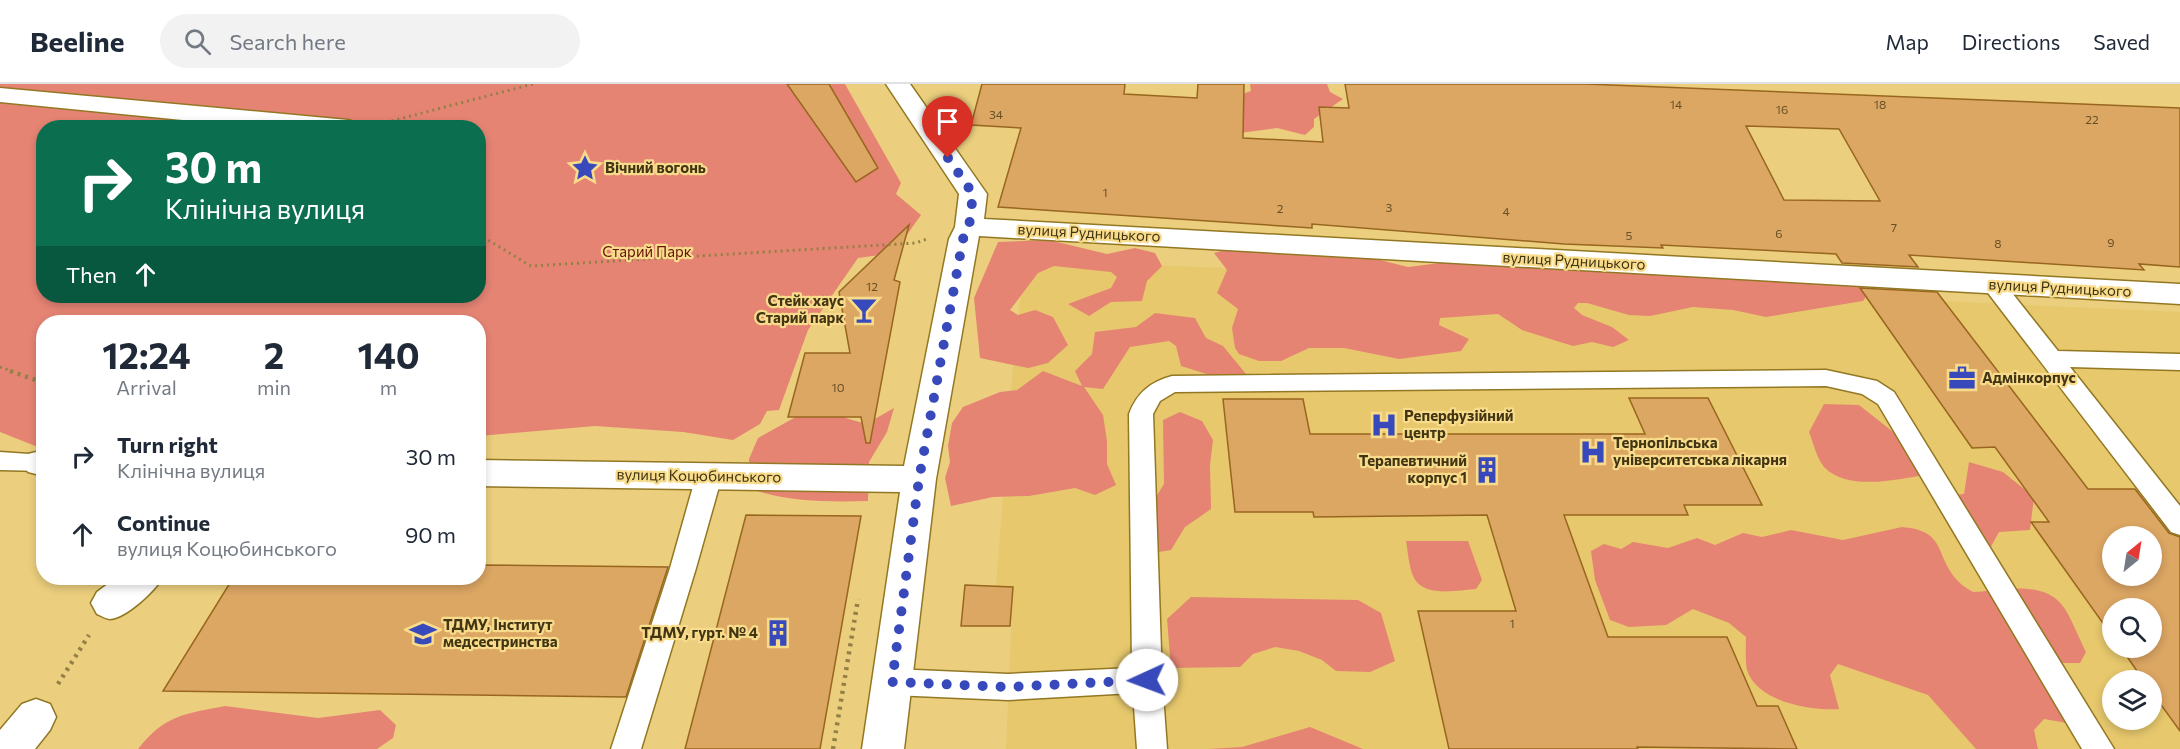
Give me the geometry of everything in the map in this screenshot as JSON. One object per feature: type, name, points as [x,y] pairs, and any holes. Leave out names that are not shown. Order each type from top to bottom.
[{"type":"street","points":[[883,749],[919,479],[973,194],[898,84]]},
{"type":"street","points":[[0,95],[264,120]]},
{"type":"street","name":"вулиця Рудницького","points":[[966,233],[2180,294]]},
{"type":"street","name":"вулиця Коцюбинського","points":[[486,473],[919,479]]},
{"type":"street","points":[[110,603],[134,585]]},
{"type":"street","points":[[10,749],[36,717]]},
{"type":"lane","points":[[1993,284],[2180,525]]},
{"type":"lane","points":[[2052,359],[2180,362]]},
{"type":"lane","points":[[1152,749],[1147,680],[1141,414],[1144,402],[1154,392],[1172,384],[1826,378],[1869,387],[1886,398],[2099,749]]},
{"type":"lane","points":[[0,460],[36,463]]},
{"type":"lane","points":[[627,749],[709,476]]},
{"type":"lane","points":[[892,682],[1008,687],[1147,680]]},
{"type":"path","points":[[398,120],[533,84]]},
{"type":"path","points":[[486,239],[531,266],[916,243],[927,238],[966,233]]},
{"type":"path","points":[[0,367],[36,380]]},
{"type":"path","points":[[36,717],[110,603]]},
{"type":"shaded area","name":"Тернопільська університетська лікарня","points":[[1024,259],[2180,312],[2180,749],[1006,749],[1013,587],[996,586]]},
{"type":"green space","name":"Старий Парк","points":[[0,84],[845,84],[901,183],[896,194],[921,215],[894,253],[858,258],[808,330],[779,410],[767,411],[760,424],[733,440],[683,432],[595,426],[486,435],[486,315],[36,315],[36,446],[0,432]]},
{"type":"green space","points":[[1250,84],[1327,84],[1330,92],[1343,99],[1314,119],[1314,127],[1305,135],[1277,128],[1217,136],[1233,97],[1251,91]]},
{"type":"green space","points":[[1049,240],[1107,254],[1135,248],[1155,253],[1162,266],[1147,281],[1142,301],[1111,302],[1089,316],[1068,304],[1111,288],[1117,277],[1111,272],[1054,266],[1038,273],[1010,310],[1018,315],[1035,310],[1053,317],[1068,345],[1048,363],[1028,368],[980,358],[974,298],[998,242]]},
{"type":"green space","points":[[1254,242],[1368,257],[1408,267],[1456,261],[1534,265],[1565,270],[1859,284],[1870,291],[1863,301],[1766,317],[1733,310],[1693,307],[1650,316],[1629,315],[1587,303],[1578,303],[1574,308],[1582,315],[1612,327],[1629,340],[1613,347],[1592,342],[1573,346],[1522,330],[1498,314],[1440,318],[1439,325],[1469,339],[1461,351],[1399,359],[1344,348],[1309,348],[1281,361],[1259,361],[1239,354],[1235,348],[1232,328],[1238,309],[1217,293],[1227,270],[1214,253]]},
{"type":"green space","points":[[1155,313],[1195,318],[1206,338],[1223,346],[1246,374],[1229,381],[1181,366],[1176,346],[1169,341],[1130,347],[1103,389],[1084,387],[1103,415],[1107,441],[1107,464],[1116,485],[1095,495],[1075,488],[1029,496],[993,497],[951,506],[945,478],[950,462],[948,446],[952,423],[963,407],[1000,392],[1017,390],[1043,371],[1082,386],[1075,371],[1092,354],[1095,332],[1136,327]]},
{"type":"green space","points":[[1824,404],[1859,405],[1916,450],[1929,474],[1875,482],[1860,482],[1834,475],[1822,464],[1809,432]]},
{"type":"green space","points":[[812,408],[866,424],[894,408],[887,432],[869,462],[868,501],[792,499],[748,488],[749,459],[758,438]]},
{"type":"green space","points":[[1180,412],[1202,421],[1213,440],[1210,465],[1211,509],[1185,527],[1171,550],[1153,553],[1154,500],[1164,484],[1163,420]]},
{"type":"green space","points":[[1969,462],[2003,472],[2034,497],[2030,530],[1999,532],[1988,552],[1955,537],[1932,497],[1964,494]]},
{"type":"green space","points":[[1902,527],[1916,529],[1933,539],[1957,580],[1973,592],[2010,589],[2035,590],[2047,593],[2065,609],[2086,652],[2080,663],[2042,663],[2072,710],[2067,723],[2044,719],[2034,730],[2038,749],[1976,749],[1928,695],[1838,664],[1830,675],[1839,709],[1800,706],[1773,697],[1753,681],[1746,666],[1746,637],[1729,623],[1693,609],[1666,625],[1629,627],[1610,620],[1595,580],[1591,551],[1604,544],[1621,549],[1633,542],[1668,548],[1697,538],[1715,545],[1743,533],[1762,537],[1791,530],[1843,540]]},
{"type":"green space","points":[[1406,541],[1468,541],[1482,580],[1476,589],[1434,591],[1426,588],[1419,584],[1412,574]]},
{"type":"green space","points":[[1191,597],[1358,600],[1381,613],[1395,661],[1370,672],[1336,671],[1322,660],[1299,651],[1275,647],[1253,654],[1240,667],[1171,668],[1167,619]]},
{"type":"green space","points":[[225,706],[318,718],[380,710],[396,725],[393,738],[377,749],[138,749],[157,729],[176,718]]},
{"type":"green space","points":[[1310,727],[1363,749],[1208,749],[1242,747]]},
{"type":"building","points":[[787,84],[829,84],[878,168],[856,182]]},
{"type":"building","points":[[982,84],[1125,84],[1124,94],[1197,98],[1198,84],[1244,84],[1243,138],[1323,142],[1319,107],[1349,108],[1345,84],[1586,84],[2180,108],[2180,267],[2139,264],[2144,270],[1909,255],[1918,267],[1842,263],[1836,254],[1661,245],[1663,248],[1564,244],[1312,224],[1312,228],[998,207],[1021,128],[971,125]],"holes":[[[1746,126],[1839,129],[1880,201],[1784,200]]]},
{"type":"building","points":[[909,225],[894,280],[900,282],[870,443],[866,443],[861,417],[788,417],[805,353],[850,353],[839,292]]},
{"type":"building","points":[[1860,288],[1937,292],[2088,489],[2135,489],[2169,533],[2180,537],[2180,731],[2162,706],[2162,670],[2136,670],[2128,658],[2162,658],[2162,598],[2102,598],[2102,622],[2031,522],[2049,522],[1995,447],[1972,448]]},
{"type":"building","points":[[1629,398],[1708,398],[1762,505],[1684,505],[1688,515],[1564,515],[1608,637],[1727,637],[1757,706],[1778,706],[1797,749],[1637,747],[1638,749],[1449,749],[1418,611],[1516,611],[1487,515],[1314,517],[1313,512],[1235,512],[1223,399],[1303,399],[1310,434],[1645,434]]},
{"type":"building","name":"ТДМУ, гурт. № 4","points":[[746,515],[861,516],[820,749],[685,749]]},
{"type":"building","name":"ТДМУ, Iнститут медсестринства","points":[[486,565],[668,567],[626,697],[163,691],[229,585],[486,585]]},
{"type":"building","points":[[965,585],[1013,587],[1010,626],[961,626]]},
{"type":"place","name":"Вічний вогонь","points":[[585,168]]},
{"type":"place","name":"Стейк хаус Старий парк","points":[[864,310]]},
{"type":"place","name":"Адмінкорпус","points":[[1962,378]]},
{"type":"place","name":"Реперфузійний центр","points":[[1384,425]]},
{"type":"place","name":"Тернопільська університетська лікарня","points":[[1593,452]]},
{"type":"place","name":"Терапевтичний корпус 1","points":[[1487,470]]},
{"type":"place","name":"ТДМУ, гурт. № 4","points":[[778,633]]},
{"type":"place","name":"ТДМУ, Iнститут медсестринства","points":[[423,634]]},
{"type":"route","points":[[948,158],[973,194],[969,227],[963,239],[919,479],[892,682],[1008,687],[1147,680]]}]
